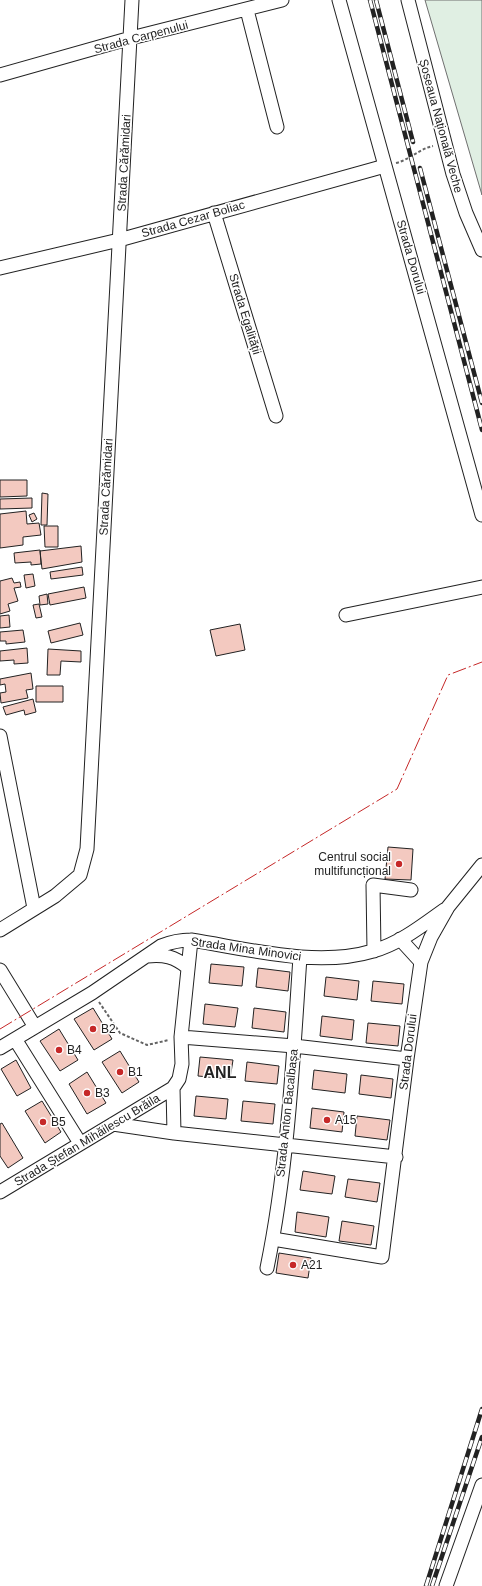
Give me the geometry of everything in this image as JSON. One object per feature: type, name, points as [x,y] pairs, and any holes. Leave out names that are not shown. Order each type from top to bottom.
[{"type":"street","name":"Strada Cărămidari","points":[[0,930],[55,896],[80,875],[88,849],[132,0]]},
{"type":"street","name":"Strada Carpenului","points":[[0,75],[131,38],[282,0]]},
{"type":"street","name":"Strada Dorului","points":[[339,0],[482,515]]},
{"type":"street","name":"Șoseaua Națională Veche","points":[[408,0],[445,144],[466,213],[482,250]]},
{"type":"street","points":[[247,10],[277,127]]},
{"type":"street","name":"Strada Cezar Boliac","points":[[0,268],[119,240],[385,166]]},
{"type":"street","name":"Strada Egalității","points":[[214,213],[276,416]]},
{"type":"street","points":[[346,614],[482,587]]},
{"type":"street","points":[[0,736],[34,908]]},
{"type":"street","name":"Strada Dorului","points":[[273,1239],[382,1257],[396,1157],[406,1059],[421,962],[431,937],[448,907],[482,865]]},
{"type":"street","points":[[374,951],[373,885],[411,890]]},
{"type":"street","name":"Strada Mina Minovici","points":[[0,1048],[92,993],[160,946],[180,940],[192,940],[300,957],[340,958],[374,951],[400,939],[448,907]]},
{"type":"street","points":[[400,939],[421,962]]},
{"type":"street","name":"Strada Ștefan Mihăilescu Brăila","points":[[0,1192],[173,1088],[179,1079],[182,1064],[181,1037],[187,967],[192,940]]},
{"type":"street","points":[[147,956],[158,954],[169,956],[179,960],[187,967]]},
{"type":"street","name":"Strada Anton Bacalbașa","points":[[267,1268],[273,1239],[285,1144],[300,957]]},
{"type":"street","points":[[0,970],[35,1027]]},
{"type":"street","points":[[181,1037],[294,1046],[406,1059]]},
{"type":"street","points":[[15,1039],[80,1143]]},
{"type":"street","name":"Strada Ștefan Mihăilescu Brăila","points":[[173,1088],[174,1133]]},
{"type":"street","points":[[113,1124],[174,1133],[396,1157]]},
{"type":"street","points":[[446,1586],[482,1485]]},
{"type":"path","points":[[385,166],[406,160],[425,147],[445,144]]},
{"type":"path","points":[[92,993],[120,1033],[147,1045],[181,1037]]},
{"type":"green space","points":[[425,0],[482,0],[482,195]]},
{"type":"building","points":[[0,480],[27,480],[27,496],[0,497]]},
{"type":"building","points":[[42,493],[48,494],[47,525],[41,525]]},
{"type":"building","points":[[32,498],[32,508],[0,509],[0,499]]},
{"type":"building","points":[[26,511],[27,524],[39,523],[41,535],[23,537],[23,545],[0,548],[0,514]]},
{"type":"building","points":[[34,513],[37,519],[32,522],[29,515]]},
{"type":"building","points":[[44,526],[58,526],[58,547],[45,547]]},
{"type":"building","points":[[81,546],[82,562],[42,569],[40,551]]},
{"type":"building","points":[[40,550],[41,564],[31,565],[31,562],[15,563],[14,553]]},
{"type":"building","points":[[82,567],[83,575],[51,579],[50,572]]},
{"type":"building","points":[[33,574],[35,586],[26,588],[24,575]]},
{"type":"building","points":[[12,578],[14,583],[20,582],[21,587],[14,588],[18,601],[8,604],[10,611],[0,614],[0,581]]},
{"type":"building","points":[[84,587],[86,598],[50,605],[48,594]]},
{"type":"building","points":[[47,594],[48,604],[40,605],[39,596]]},
{"type":"building","points":[[39,604],[42,617],[36,618],[33,605]]},
{"type":"building","points":[[9,615],[10,627],[0,628],[0,616]]},
{"type":"building","points":[[80,623],[83,635],[51,643],[48,631]]},
{"type":"building","points":[[240,624],[245,650],[216,656],[210,630]]},
{"type":"building","points":[[23,630],[25,642],[6,644],[6,641],[0,641],[0,632]]},
{"type":"building","points":[[27,648],[28,663],[14,664],[14,660],[0,661],[0,651]]},
{"type":"building","points":[[48,649],[81,651],[81,662],[61,661],[60,675],[47,675]]},
{"type":"building","points":[[31,673],[33,689],[26,690],[28,698],[1,703],[0,693],[6,692],[5,684],[0,685],[0,679]]},
{"type":"building","points":[[36,686],[63,686],[63,702],[36,702]]},
{"type":"building","points":[[33,699],[36,712],[25,715],[24,710],[6,715],[3,707]]},
{"type":"building","name":"Centrul social multifuncțional","points":[[388,847],[413,849],[411,880],[385,879]]},
{"type":"building","points":[[211,964],[244,967],[242,986],[209,983]]},
{"type":"building","points":[[258,968],[290,972],[288,991],[256,987]]},
{"type":"building","points":[[326,977],[359,981],[357,1000],[324,996]]},
{"type":"building","points":[[373,981],[404,984],[402,1004],[371,1001]]},
{"type":"building","points":[[205,1004],[238,1008],[235,1027],[203,1024]]},
{"type":"building","name":"B2","points":[[93,1008],[112,1039],[94,1050],[74,1019]]},
{"type":"building","points":[[254,1008],[286,1012],[284,1032],[252,1028]]},
{"type":"building","points":[[322,1016],[354,1020],[352,1040],[320,1036]]},
{"type":"building","points":[[368,1023],[400,1026],[398,1046],[366,1043]]},
{"type":"building","name":"B4","points":[[59,1029],[78,1060],[60,1071],[40,1041]]},
{"type":"building","name":"B1","points":[[120,1051],[139,1082],[122,1093],[102,1062]]},
{"type":"building","points":[[200,1057],[233,1060],[230,1079],[198,1076]]},
{"type":"building","points":[[16,1060],[31,1088],[17,1096],[1,1069]]},
{"type":"building","points":[[247,1062],[279,1066],[277,1084],[245,1081]]},
{"type":"building","points":[[314,1070],[347,1074],[345,1093],[312,1089]]},
{"type":"building","name":"B3","points":[[87,1072],[106,1103],[87,1114],[69,1084]]},
{"type":"building","points":[[361,1075],[393,1079],[391,1098],[359,1094]]},
{"type":"building","points":[[196,1096],[228,1099],[226,1119],[194,1116]]},
{"type":"building","name":"B5","points":[[42,1101],[61,1132],[45,1143],[25,1111]]},
{"type":"building","points":[[243,1101],[275,1104],[273,1124],[241,1121]]},
{"type":"building","name":"A15","points":[[312,1108],[344,1112],[342,1132],[310,1128]]},
{"type":"building","points":[[357,1116],[390,1120],[387,1140],[355,1136]]},
{"type":"building","points":[[2,1123],[23,1158],[8,1168],[0,1156],[0,1124]]},
{"type":"building","points":[[303,1171],[335,1176],[332,1194],[300,1190]]},
{"type":"building","points":[[348,1179],[380,1183],[377,1202],[345,1197]]},
{"type":"building","points":[[297,1212],[329,1217],[326,1237],[295,1232]]},
{"type":"building","points":[[342,1221],[374,1226],[371,1245],[339,1241]]},
{"type":"building","name":"A21","points":[[279,1253],[311,1258],[308,1278],[276,1273]]},
{"type":"railway","points":[[370,0],[482,430]]},
{"type":"railway","points":[[376,0],[413,142]]},
{"type":"railway","points":[[420,168],[482,403]]},
{"type":"railway","points":[[426,1586],[482,1409]]},
{"type":"railway","points":[[432,1586],[482,1437]]},
{"type":"power","points":[[0,1029],[397,789],[448,675],[482,662]]},
{"type":"place","name":"Centrul social multifuncțional","points":[[399,864]]},
{"type":"place","name":"B2","points":[[93,1029]]},
{"type":"place","name":"B4","points":[[59,1050]]},
{"type":"place","name":"B1","points":[[120,1072]]},
{"type":"place","name":"B3","points":[[87,1093]]},
{"type":"place","name":"A15","points":[[327,1120]]},
{"type":"place","name":"B5","points":[[43,1122]]},
{"type":"place","name":"A21","points":[[293,1265]]},
{"type":"district","name":"ANL","points":[[220,1072]]}]
